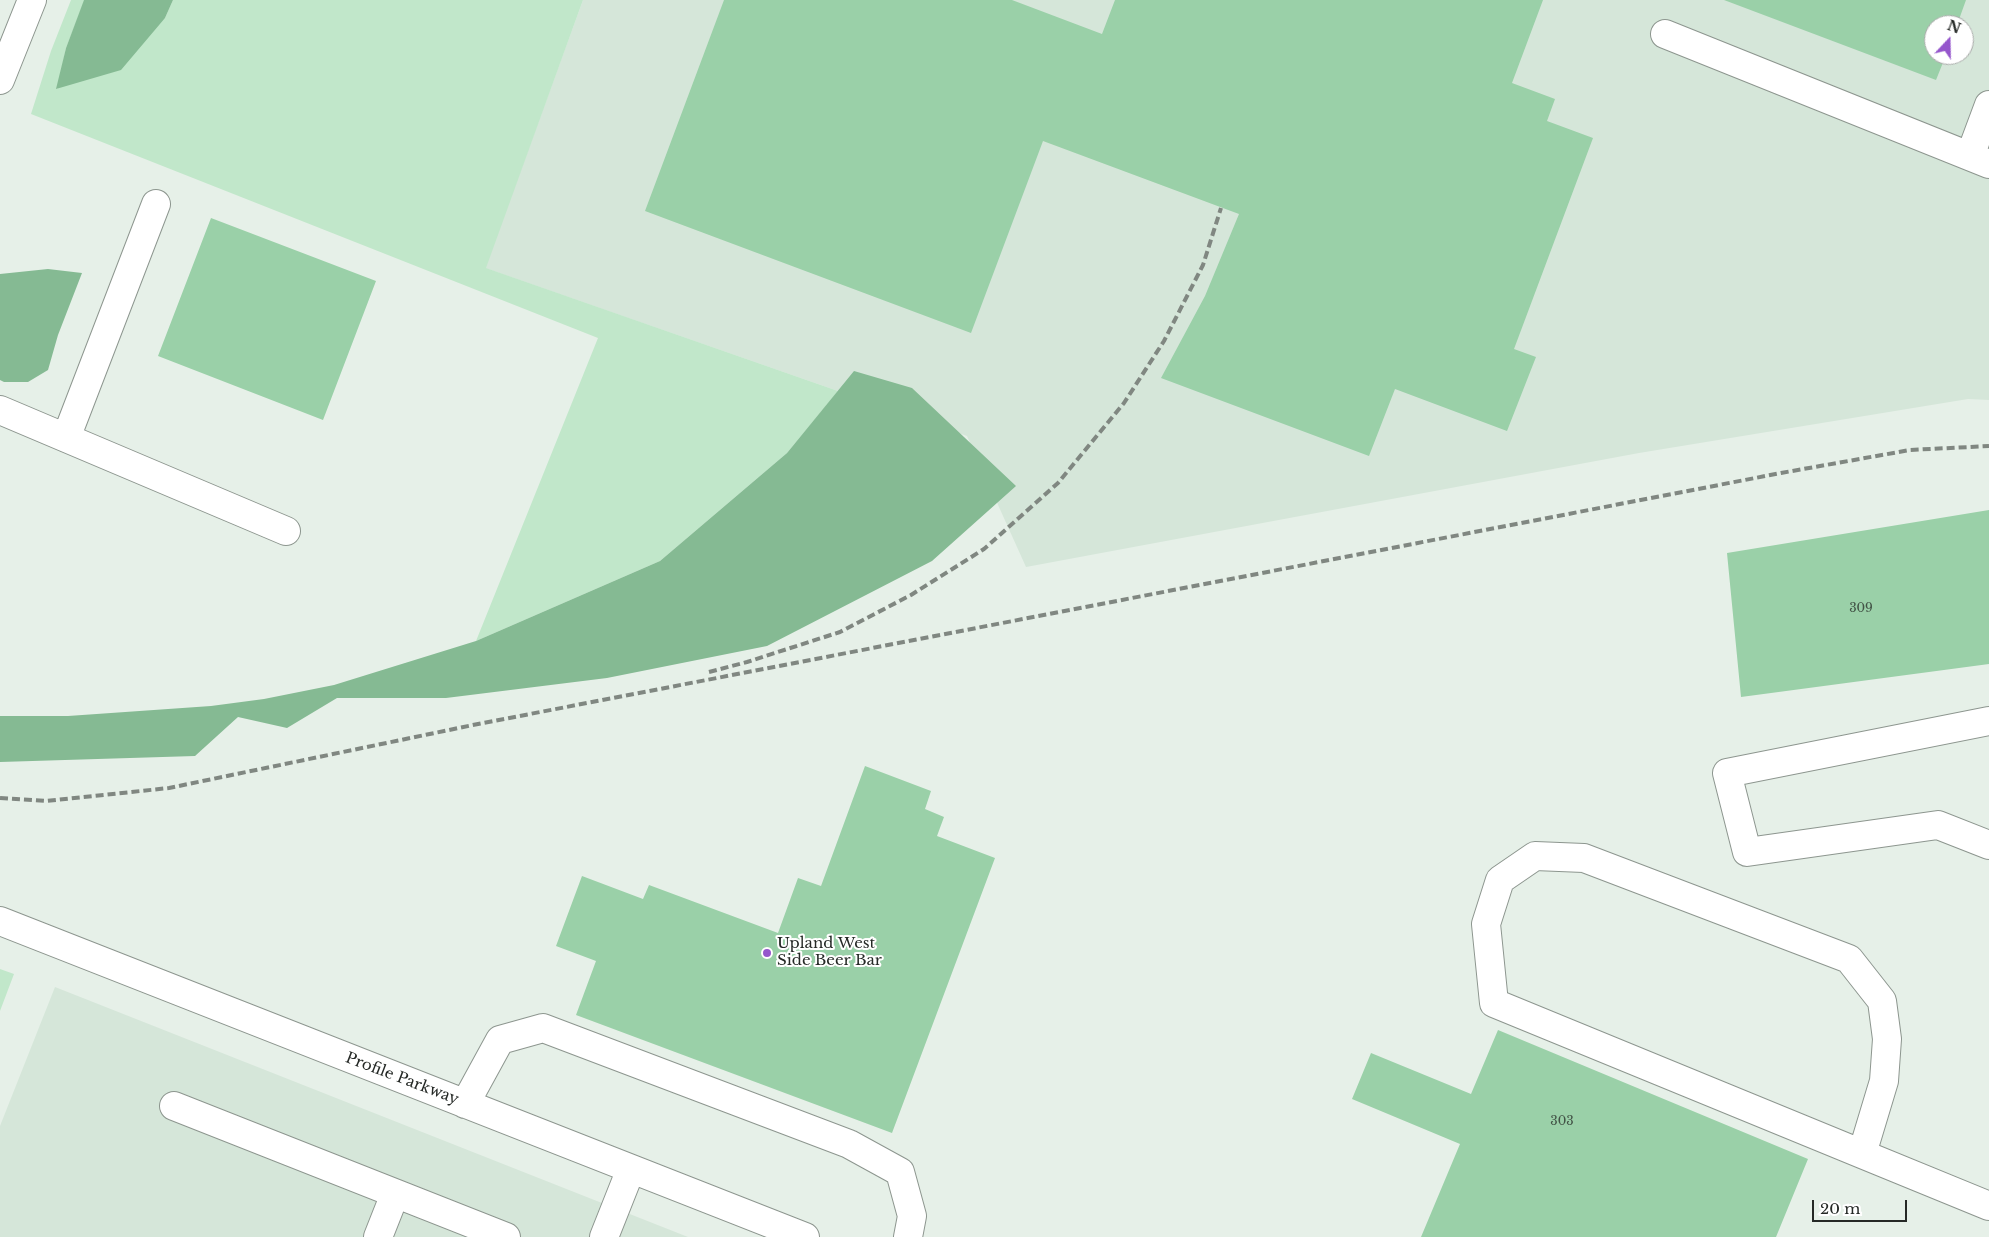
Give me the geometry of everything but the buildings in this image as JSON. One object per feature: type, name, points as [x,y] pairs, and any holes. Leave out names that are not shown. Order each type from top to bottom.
[{"type":"street","points":[[0,80],[32,0]]},
{"type":"street","points":[[1665,34],[1979,160],[1989,105]]},
{"type":"street","points":[[66,438],[156,204]]},
{"type":"street","points":[[0,410],[286,531]]},
{"type":"street","points":[[1989,721],[1727,773],[1747,852],[1938,825],[1989,845]]},
{"type":"street","points":[[1862,1154],[1884,1081],[1886,1039],[1882,1001],[1849,960],[1584,858],[1535,856],[1500,880],[1486,924],[1494,1003],[1862,1154],[1989,1206]]},
{"type":"street","name":"Profile Parkway","points":[[0,921],[805,1237]]},
{"type":"street","points":[[465,1104],[500,1040],[543,1028],[849,1144],[900,1172],[912,1216],[908,1237]]},
{"type":"street","points":[[174,1106],[506,1237]]},
{"type":"street","points":[[604,1237],[631,1169]]},
{"type":"street","points":[[378,1237],[395,1194]]},
{"type":"shaded area","points":[[583,0],[1989,0],[1989,400],[1968,399],[1639,453],[1026,567],[967,436],[485,268]]},
{"type":"shaded area","points":[[55,987],[688,1237],[0,1237],[0,1126]]},
{"type":"green space","points":[[71,0],[84,0],[84,2],[66,48],[57,89],[165,18],[173,0],[583,0],[486,268],[838,391],[787,453],[660,561],[476,641],[598,338],[31,114],[51,51]]},
{"type":"green space","points":[[84,0],[173,0],[165,18],[121,70],[56,89],[66,48]]},
{"type":"green space","points":[[48,269],[82,273],[58,335],[48,370],[28,382],[4,382],[0,380],[0,274]]},
{"type":"green space","points":[[854,371],[912,388],[1016,486],[932,561],[767,646],[607,678],[446,698],[337,698],[287,728],[238,717],[195,756],[0,762],[0,716],[68,716],[211,706],[264,699],[334,685],[476,641],[660,561],[787,453]]},
{"type":"green space","points":[[0,969],[14,974],[0,1011]]},
{"type":"railway","points":[[709,672],[747,662],[840,632],[911,595],[984,549],[1058,483],[1124,403],[1164,341],[1203,265],[1221,208]]},
{"type":"railway","points":[[0,798],[46,801],[169,788],[478,724],[1781,473],[1910,450],[1989,446]]},
{"type":"place","name":"Upland West Side Beer Bar","points":[[767,953]]}]
